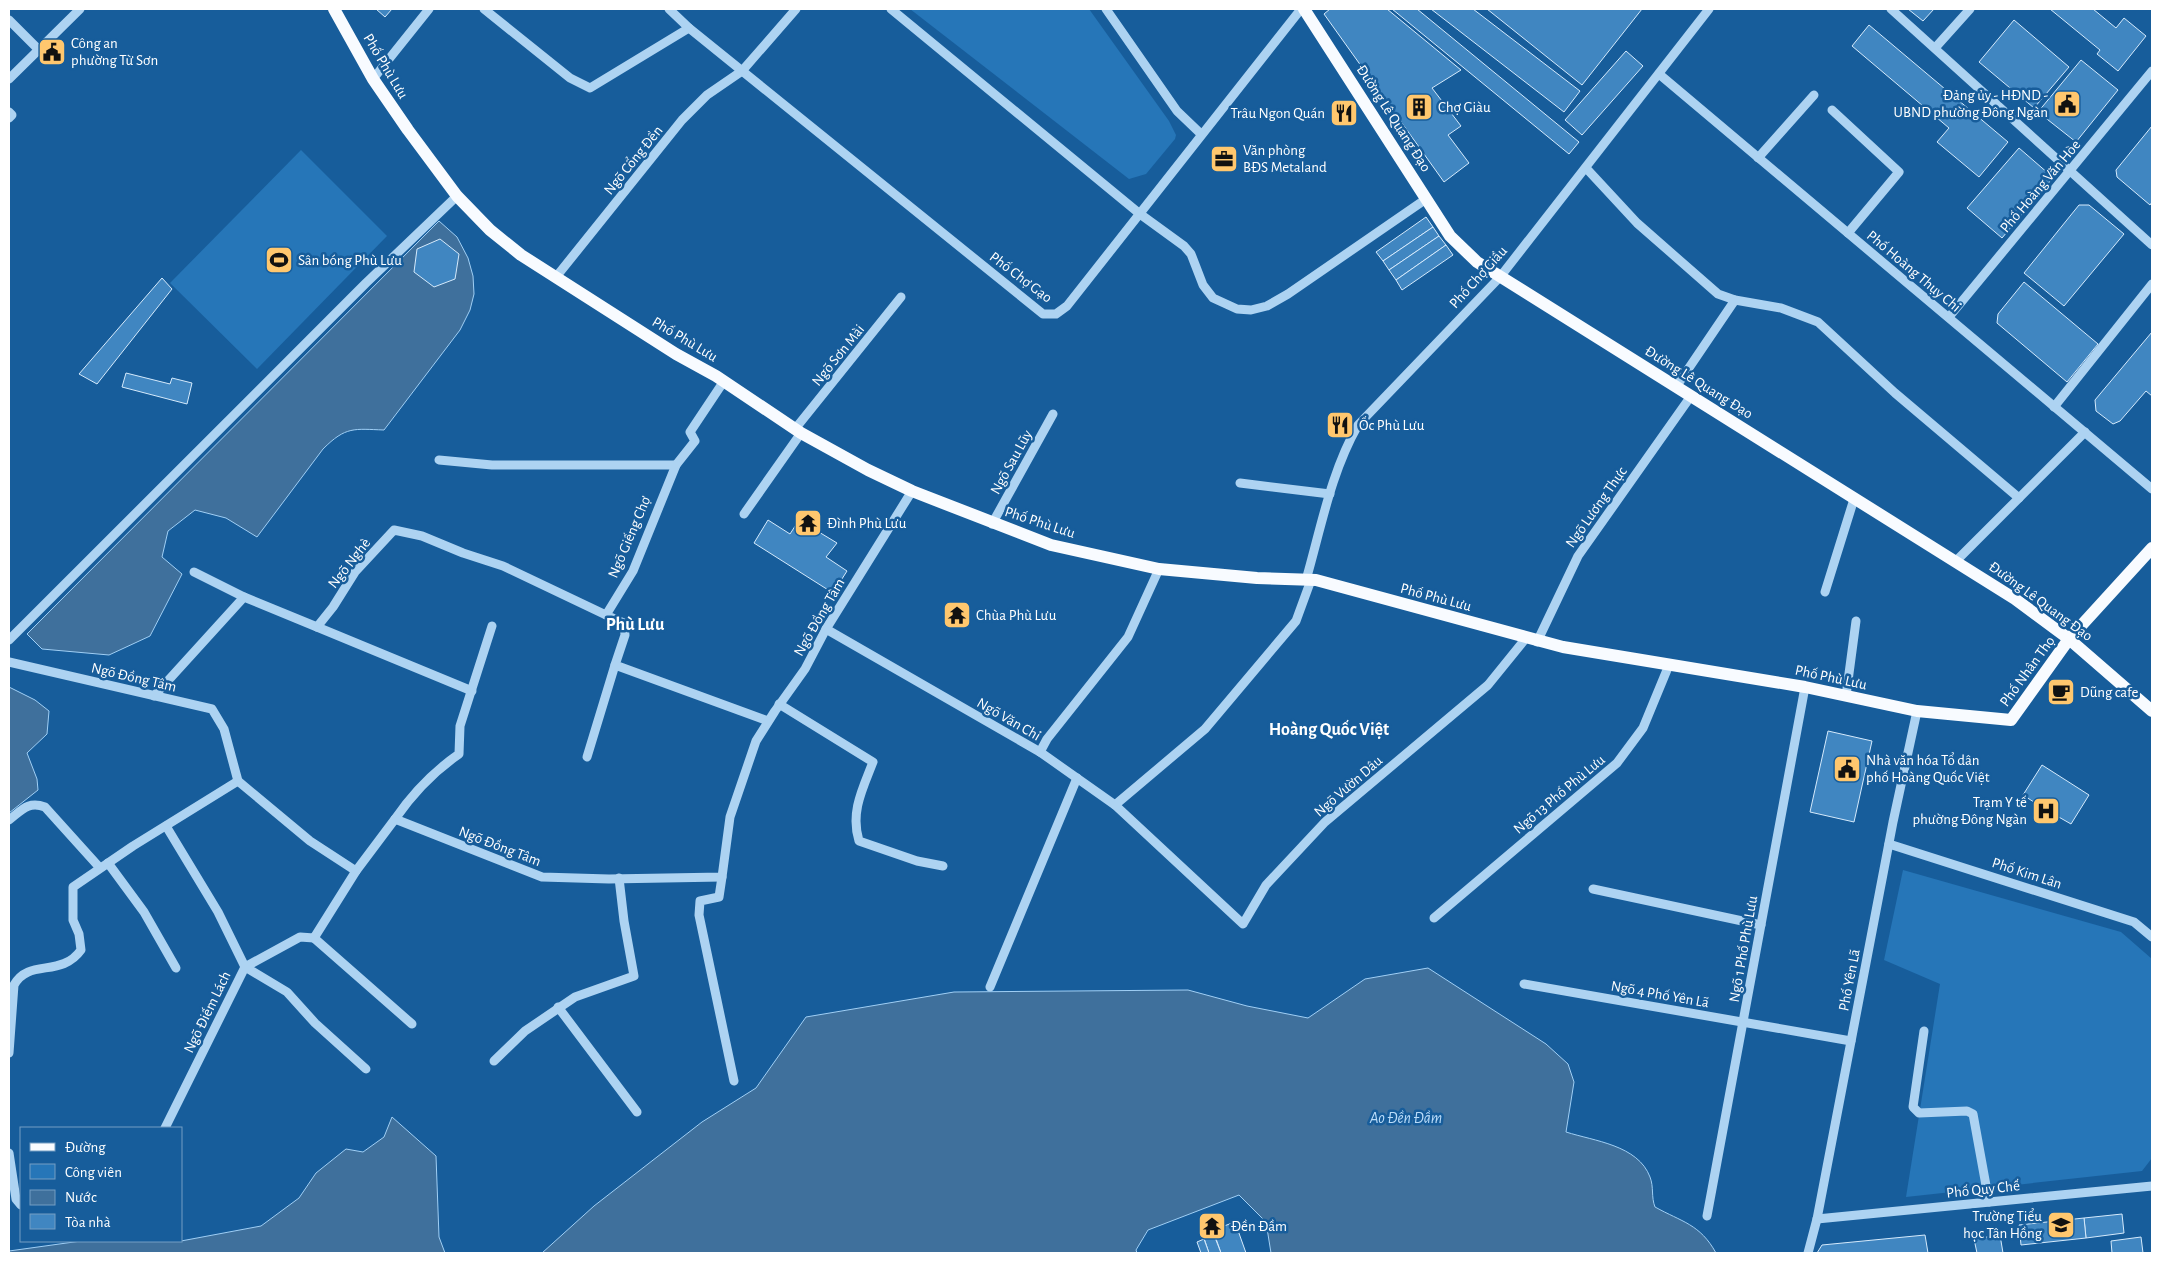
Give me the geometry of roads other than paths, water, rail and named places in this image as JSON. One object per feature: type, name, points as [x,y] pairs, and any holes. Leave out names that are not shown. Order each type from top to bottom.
[{"type":"main road","name":"Phố Phù Lưu","points":[[334,9],[373,79],[408,130],[457,196],[490,230],[521,255],[676,354],[724,381],[798,431],[868,470],[912,491],[992,524],[1051,545],[1159,568],[1309,580],[1532,640],[1805,687],[1917,712]]},
{"type":"main road","name":"Đường Lê Quang Đạo","points":[[1302,9],[1450,236],[1477,262],[2015,599],[2070,639],[2152,711]]},
{"type":"main road","name":"Phố Nhân Thọ","points":[[1917,712],[2011,720],[2070,639],[2152,548]]},
{"type":"street","points":[[9,79],[80,9]]},
{"type":"street","points":[[373,79],[429,9]]},
{"type":"street","points":[[484,9],[570,78],[590,88],[689,28]]},
{"type":"street","name":"Phố Chợ Gạo","points":[[669,9],[689,28],[1043,314],[1056,314],[1067,306],[1201,134],[1302,9]]},
{"type":"street","name":"Ngõ Cổng Đền","points":[[556,277],[682,120],[707,95],[742,71],[796,9]]},
{"type":"street","points":[[891,9],[1140,214],[1184,246],[1191,254],[1203,285],[1213,298],[1237,309],[1251,310],[1266,306],[1288,294],[1426,199]]},
{"type":"street","points":[[1106,9],[1177,111],[1201,134]]},
{"type":"street","name":"Phố Chợ Giầu","points":[[1115,805],[1205,729],[1296,621],[1309,580],[1330,494],[1347,446],[1358,426],[1500,277],[1709,9]]},
{"type":"street","points":[[1891,9],[2152,245]]},
{"type":"street","points":[[1935,48],[1970,9]]},
{"type":"street","points":[[9,20],[39,50]]},
{"type":"street","name":"Phố Hoàng Văn Hòe","points":[[1949,318],[2152,71]]},
{"type":"street","name":"Phố Hoàng Thụy Chi","points":[[1659,74],[2152,489]]},
{"type":"street","points":[[1758,158],[1814,95]]},
{"type":"street","points":[[1832,110],[1899,172],[1848,233]]},
{"type":"street","points":[[9,112],[12,115],[9,118]]},
{"type":"street","points":[[1586,168],[1637,223],[1718,294],[1735,300],[1781,308],[1818,322],[1895,393],[2019,498]]},
{"type":"street","points":[[9,640],[366,283],[457,196]]},
{"type":"street","points":[[2054,407],[2152,284]]},
{"type":"street","name":"Ngõ Sơn Mài","points":[[744,514],[798,431],[901,297]]},
{"type":"street","points":[[1676,387],[1735,300]]},
{"type":"street","name":"Ngõ Giếng Chợ","points":[[606,615],[633,572],[676,465],[695,442],[690,432],[724,381]]},
{"type":"street","name":"Ngõ Lương Thực","points":[[1532,640],[1578,556],[1691,396]]},
{"type":"street","name":"Ngõ Sau Lũy","points":[[992,524],[1053,414]]},
{"type":"street","points":[[1955,562],[2086,432]]},
{"type":"street","points":[[439,460],[492,465],[676,465]]},
{"type":"street","points":[[1240,483],[1330,494]]},
{"type":"street","name":"Ngõ Đồng Tâm","points":[[395,820],[542,877],[722,877],[733,808],[756,741],[779,704],[805,669],[826,629],[912,491]]},
{"type":"street","points":[[1825,592],[1854,499]]},
{"type":"street","name":"Ngõ Nghè","points":[[317,627],[355,572],[394,530],[422,536],[463,553],[503,566],[606,615]]},
{"type":"street","name":"Ngõ Văn Chỉ","points":[[826,629],[1040,752],[1047,739],[1128,637],[1159,568]]},
{"type":"street","points":[[194,572],[244,597],[472,691]]},
{"type":"street","points":[[154,696],[244,597]]},
{"type":"street","points":[[587,757],[625,635],[624,624],[606,615]]},
{"type":"street","points":[[1846,696],[1856,621]]},
{"type":"street","points":[[412,1024],[314,938],[356,871],[409,799],[428,777],[459,754],[460,726],[492,626]]},
{"type":"street","name":"Ngõ Vườn Dâu","points":[[1115,805],[1243,924],[1266,885],[1325,822],[1488,685],[1532,640]]},
{"type":"street","name":"Ngõ Đồng Tâm","points":[[9,662],[212,709],[224,729],[238,781]]},
{"type":"street","points":[[615,665],[768,721]]},
{"type":"street","name":"Ngõ 13 Phố Phù Lưu","points":[[1434,918],[1617,763],[1643,728],[1669,665]]},
{"type":"street","name":"Ngõ 1 Phố Phù Lưu","points":[[1707,1216],[1805,687]]},
{"type":"street","points":[[779,704],[873,762],[857,804],[856,829],[859,841],[918,861],[943,866]]},
{"type":"street","name":"Phố Yên Lã","points":[[1808,1253],[1817,1219],[1889,844],[1917,712]]},
{"type":"street","points":[[1040,752],[1115,805]]},
{"type":"street","points":[[990,987],[1077,778]]},
{"type":"street","points":[[9,1053],[14,985],[19,976],[27,972],[66,964],[76,958],[81,950],[79,934],[73,920],[73,887],[104,865],[238,781],[310,841],[356,871]]},
{"type":"street","points":[[9,820],[29,805],[34,804],[45,807],[104,865],[144,912],[176,968]]},
{"type":"street","points":[[166,826],[218,912],[245,967],[287,992],[315,1023],[366,1069]]},
{"type":"street","name":"Phố Kim Lân","points":[[1889,844],[2134,922],[2152,938]]},
{"type":"street","points":[[722,877],[719,897],[700,901],[699,915],[734,1080]]},
{"type":"street","points":[[494,1062],[526,1031],[558,1007],[575,997],[634,976],[624,922],[619,878]]},
{"type":"street","points":[[1593,889],[1761,925]]},
{"type":"street","name":"Ngõ Điếm Lách","points":[[165,1127],[245,967],[300,937],[314,938]]},
{"type":"street","name":"Ngõ 4 Phố Yên Lã","points":[[1524,984],[1851,1041]]},
{"type":"street","points":[[558,1007],[636,1112]]},
{"type":"street","points":[[1924,1031],[1913,1107],[1919,1113],[1967,1111],[1973,1114],[1989,1202]]},
{"type":"street","points":[[9,1153],[16,1199],[20,1204]]},
{"type":"street","name":"Phố Quy Chế","points":[[1817,1219],[2152,1186]]},
{"type":"water","points":[[439,221],[457,237],[468,258],[473,276],[474,294],[470,310],[460,330],[384,430],[351,430],[338,436],[323,449],[257,537],[226,518],[195,510],[168,531],[162,557],[182,574],[150,636],[109,655],[42,649],[27,634]]},
{"type":"water","points":[[9,687],[35,700],[49,711],[47,734],[27,753],[37,779],[38,790],[9,813]]},
{"type":"water","name":"Ao Đền Đầm","points":[[1428,968],[1546,1044],[1568,1064],[1574,1082],[1566,1132],[1614,1146],[1636,1158],[1644,1166],[1650,1177],[1655,1207],[1682,1220],[1697,1230],[1710,1243],[1716,1253],[1271,1253],[1266,1222],[1239,1195],[1148,1230],[1136,1250],[1137,1253],[542,1253],[594,1206],[702,1122],[756,1088],[806,1017],[954,992],[1188,990],[1247,1006],[1308,1018],[1365,979]]},
{"type":"water","points":[[392,1117],[436,1156],[439,1237],[445,1253],[9,1253],[9,1251],[74,1242],[182,1242],[261,1226],[299,1198],[316,1173],[346,1149],[363,1152],[384,1137]]},
{"type":"place","name":"Công an phường Từ Sơn","points":[[52,52]]},
{"type":"place","name":"Đảng ủy - HĐND - UBND phường Đông Ngàn","points":[[2067,104]]},
{"type":"place","name":"Chợ Giàu","points":[[1419,107]]},
{"type":"place","name":"Trâu Ngon Quán","points":[[1344,113]]},
{"type":"place","name":"Văn phòng BĐS Metaland","points":[[1224,159]]},
{"type":"place","name":"Sân bóng Phù Lưu","points":[[279,260]]},
{"type":"place","name":"Ốc Phù Lưu","points":[[1340,425]]},
{"type":"place","name":"Đình Phù Lưu","points":[[808,523]]},
{"type":"place","name":"Chùa Phù Lưu","points":[[957,615]]},
{"type":"place","name":"Dũng cafe","points":[[2061,692]]},
{"type":"place","name":"Nhà văn hóa Tổ dân phố Hoàng Quốc Việt","points":[[1847,769]]},
{"type":"place","name":"Trạm Y tế phường Đông Ngàn","points":[[2046,811]]},
{"type":"place","name":"Trường Tiểu học Tân Hồng","points":[[2061,1225]]},
{"type":"place","name":"Đền Đầm","points":[[1212,1226]]},
{"type":"district","name":"Phù Lưu","points":[[635,624]]},
{"type":"district","name":"Hoàng Quốc Việt","points":[[1329,729]]}]
